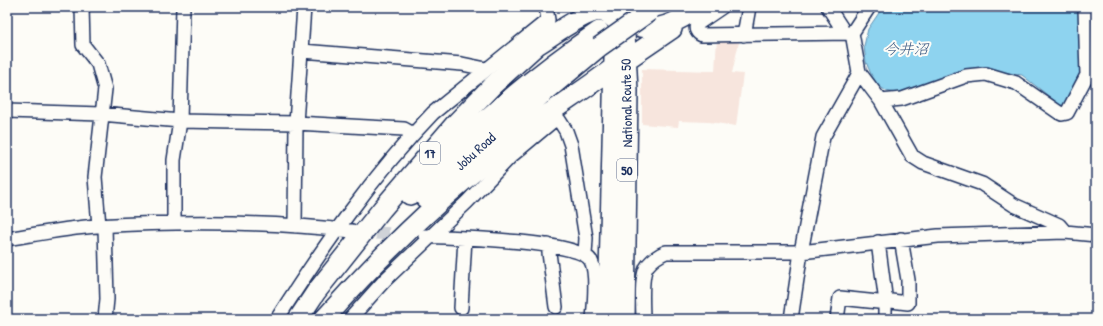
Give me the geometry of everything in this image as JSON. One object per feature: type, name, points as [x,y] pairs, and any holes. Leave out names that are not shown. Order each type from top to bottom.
[{"type":"highway","name":"17","points":[[298,319],[316,292],[347,253],[438,144],[472,106],[554,29],[582,7]]},
{"type":"highway","points":[[629,13],[637,26],[652,29],[672,23],[696,10],[704,9]]},
{"type":"highway","points":[[324,319],[394,244],[454,189],[525,130],[620,64],[704,9]]},
{"type":"highway","name":"17","points":[[537,45],[591,13],[629,13]]},
{"type":"highway","name":"Jobu Road","points":[[316,319],[367,258],[448,176],[629,13]]},
{"type":"highway","name":"National Route 50","points":[[608,319],[613,121],[620,64],[629,13]]},
{"type":"highway","name":"Jobu Road","points":[[304,319],[343,271],[416,188],[457,146],[515,94],[599,39]]},
{"type":"highway","name":"National Route 50","points":[[620,64],[628,99],[625,319]]},
{"type":"highway","points":[[578,94],[588,93],[601,96],[609,106],[613,121]]},
{"type":"street","points":[[82,7],[83,45],[98,64],[105,89],[95,177],[102,226],[107,299],[105,319]]},
{"type":"street","points":[[174,223],[174,160],[180,121],[183,7]]},
{"type":"street","points":[[295,226],[296,123],[304,7]]},
{"type":"street","points":[[276,319],[363,194],[413,134],[433,112],[548,20],[546,7]]},
{"type":"street","points":[[722,7],[697,24],[696,29],[698,34],[702,36],[847,33],[870,7]]},
{"type":"street","points":[[744,35],[749,7]]},
{"type":"street","points":[[828,7],[847,33],[859,72],[881,101],[912,156],[923,163],[982,184],[1014,205],[1059,225],[1065,232]]},
{"type":"street","points":[[881,101],[902,99],[966,76],[986,74],[1016,83],[1058,112],[1065,114],[1070,111],[1091,75],[1085,7]]},
{"type":"street","points":[[302,51],[462,64],[486,69]]},
{"type":"street","points":[[792,319],[801,252],[823,137],[859,72]]},
{"type":"street","points":[[7,111],[101,114],[180,121],[296,123],[404,129],[413,134]]},
{"type":"street","points":[[350,319],[385,280],[429,236],[467,202],[517,150],[547,125],[557,120],[562,123],[571,145],[586,238],[585,255]]},
{"type":"street","points":[[7,239],[102,226],[174,223],[252,223],[352,231]]},
{"type":"street","points":[[643,319],[644,279],[646,266],[656,257],[666,252],[801,252],[938,236],[1065,232],[1096,235]]},
{"type":"street","points":[[415,235],[548,245],[585,255],[591,261],[594,274],[593,319]]},
{"type":"street","points":[[461,308],[465,238]]},
{"type":"street","points":[[838,319],[840,298],[908,303],[908,280],[902,239]]},
{"type":"street","points":[[878,242],[886,302],[885,319]]},
{"type":"street","points":[[548,245],[556,307]]},
{"type":"shaded area","points":[[717,38],[740,38],[732,73],[743,74],[736,126],[709,122],[679,121],[678,127],[642,124],[642,69],[715,71]]},
{"type":"water","name":"今井沼","points":[[883,7],[1080,7],[1081,77],[1065,109],[1022,75],[974,68],[901,94],[886,91],[878,85],[871,74],[866,62],[864,46],[868,29]]},
{"type":"tunnel","points":[[357,232],[410,235]]}]
